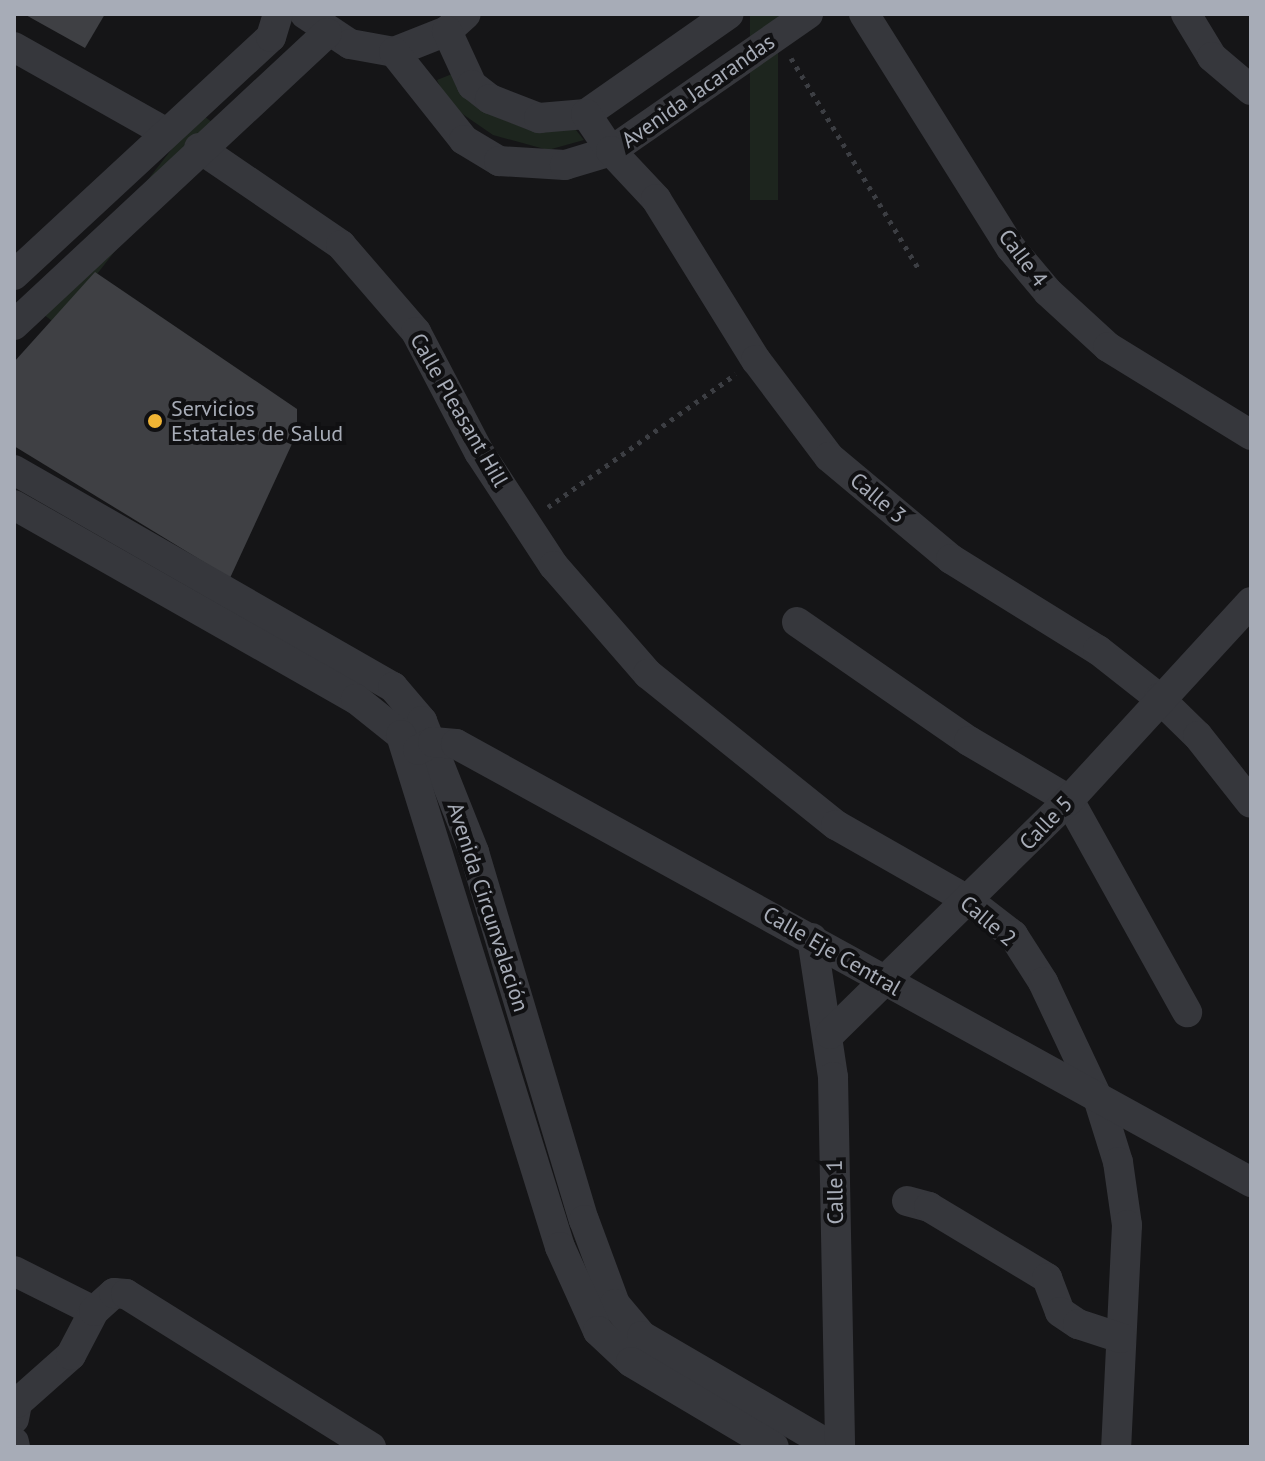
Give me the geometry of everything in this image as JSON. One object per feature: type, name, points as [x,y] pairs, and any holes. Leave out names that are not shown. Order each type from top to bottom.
[{"type":"street","points":[[14,275],[271,37],[278,14]]},
{"type":"street","name":"Avenida Jacarandas","points":[[586,114],[729,14]]},
{"type":"street","name":"Avenida Jacarandas","points":[[394,52],[437,112],[464,140],[499,161],[565,165],[611,151],[808,14]]},
{"type":"street","name":"Calle 4","points":[[864,14],[1011,248],[1048,292],[1108,347],[1251,435]]},
{"type":"street","points":[[1186,14],[1212,57],[1251,90]]},
{"type":"street","points":[[14,325],[199,148],[316,24],[394,52],[456,23],[472,85],[490,99],[539,118],[586,114]]},
{"type":"street","points":[[14,47],[165,132]]},
{"type":"street","name":"Calle 3","points":[[586,114],[611,151],[656,199],[756,360],[829,457],[951,559],[1098,650],[1159,698],[1198,736],[1251,803]]},
{"type":"street","name":"Calle Pleasant Hill","points":[[199,148],[341,245],[416,332],[479,452],[554,566]]},
{"type":"street","name":"Avenida Circunvalación","points":[[14,470],[393,687],[474,852],[584,1220],[615,1304],[642,1336],[833,1447]]},
{"type":"street","points":[[14,505],[356,699],[416,738]]},
{"type":"street","points":[[88,546],[105,521]]},
{"type":"street","name":"Calle 2","points":[[554,566],[648,674],[836,825],[969,901],[1013,935],[1043,982],[1099,1101],[1118,1162],[1127,1225],[1116,1447]]},
{"type":"street","name":"Calle 5","points":[[830,1034],[1069,800],[1159,698],[1251,602]]},
{"type":"street","points":[[797,622],[969,741],[1069,800],[1187,1012]]},
{"type":"street","name":"Avenida Circunvalación","points":[[416,738],[560,1247],[598,1331],[631,1362],[774,1447]]},
{"type":"street","name":"Calle Eje Central","points":[[416,738],[456,744],[812,938],[1099,1101],[1251,1182]]},
{"type":"street","name":"Calle 1","points":[[812,938],[830,1034],[840,1447]]},
{"type":"street","points":[[907,1201],[929,1207],[1047,1278],[1060,1312],[1078,1324],[1121,1338]]},
{"type":"street","points":[[14,1271],[94,1311]]},
{"type":"street","points":[[14,1419],[17,1403],[71,1355],[94,1311],[107,1297],[126,1294],[371,1447]]},
{"type":"path","points":[[778,36],[920,271]]},
{"type":"path","points":[[526,522],[756,360]]},
{"type":"shaded area","points":[[750,14],[778,14],[778,200],[750,200]]},
{"type":"shaded area","points":[[452,74],[480,110],[529,130],[576,130],[584,140],[548,150],[493,135],[448,104],[437,80]]},
{"type":"shaded area","points":[[200,113],[214,124],[57,325],[43,314]]},
{"type":"building","points":[[24,14],[105,14],[85,48]]},
{"type":"building","name":"Servicios Estatales de Salud","points":[[95,272],[297,409],[297,433],[230,578],[14,446],[14,362]]},
{"type":"place","name":"Servicios Estatales de Salud","points":[[155,421]]}]
